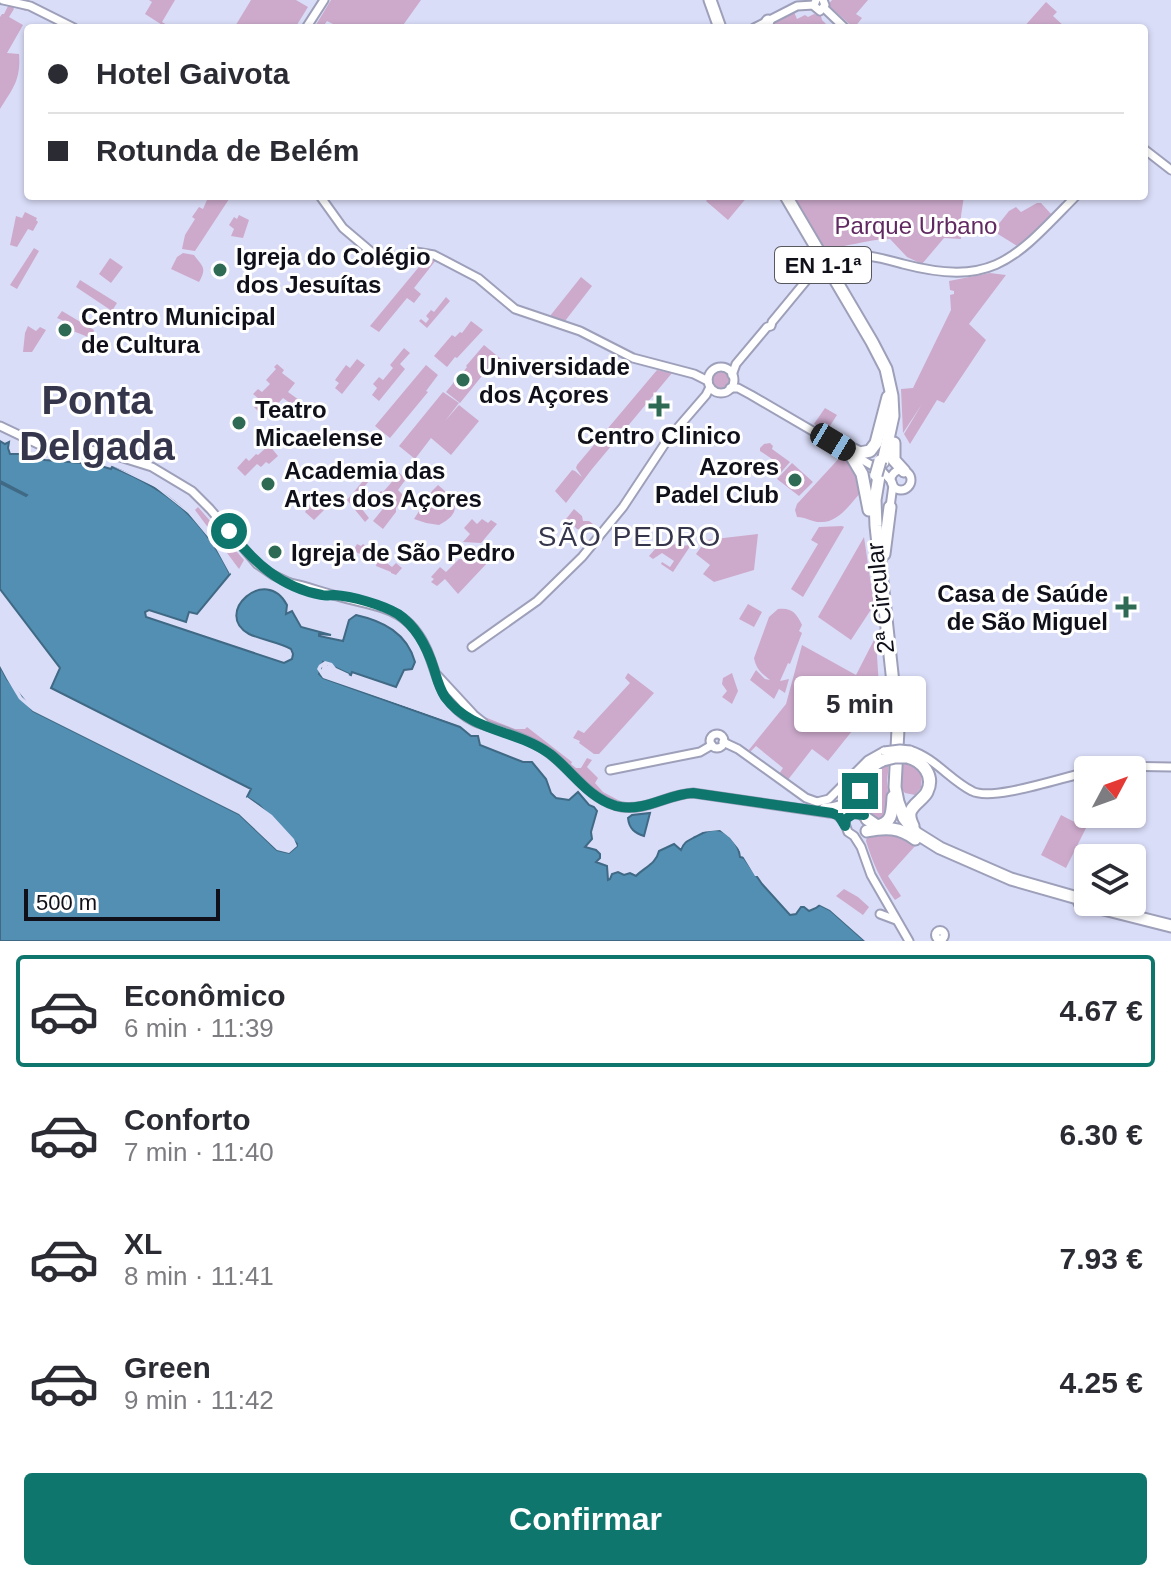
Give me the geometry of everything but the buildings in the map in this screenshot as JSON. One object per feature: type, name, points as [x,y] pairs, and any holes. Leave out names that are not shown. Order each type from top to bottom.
[{"type":"highway","points":[[708,0],[717,24]]},
{"type":"highway","name":"EN 1-1ª","points":[[786,200],[886,369],[891,398],[889,428],[884,469],[872,501],[873,521]]},
{"type":"highway","points":[[837,442],[860,453],[870,451],[876,443],[891,398]]},
{"type":"highway","points":[[884,469],[897,465],[894,458],[896,408],[891,398]]},
{"type":"highway","points":[[849,452],[865,482],[873,521]]},
{"type":"highway","points":[[881,574],[891,502]]},
{"type":"highway","name":"2ª Circular","points":[[873,521],[898,740],[888,763]]},
{"type":"highway","name":"2ª Circular","points":[[873,521],[894,728],[888,763]]},
{"type":"highway","points":[[888,763],[903,795],[915,797],[922,792],[925,781],[923,771],[908,755]]},
{"type":"highway","points":[[861,821],[859,801],[862,782],[869,771],[908,755]]},
{"type":"highway","points":[[908,755],[922,764],[928,773],[925,795],[910,812],[911,823],[924,841]]},
{"type":"highway","points":[[825,809],[839,809],[847,805],[870,767],[888,763]]},
{"type":"highway","points":[[888,763],[904,818],[924,841]]},
{"type":"highway","name":"EN 1-1ª","points":[[888,763],[893,797]]},
{"type":"highway","points":[[860,780],[856,807],[861,821]]},
{"type":"highway","points":[[861,821],[877,826],[886,822],[893,812],[893,797]]},
{"type":"highway","points":[[893,797],[902,821],[924,841],[1011,884],[1171,924]]},
{"type":"highway","points":[[861,821],[880,828],[898,829],[1011,879],[1074,896]]},
{"type":"highway","points":[[1143,916],[1171,924]]},
{"type":"main road","points":[[3,0],[30,3],[67,24]]},
{"type":"main road","points":[[311,24],[326,0]]},
{"type":"main road","points":[[766,24],[797,6],[821,3]]},
{"type":"main road","points":[[821,3],[834,24]]},
{"type":"main road","points":[[821,3],[841,24]]},
{"type":"main road","points":[[1148,154],[1171,171]]},
{"type":"main road","points":[[323,200],[340,226],[372,253],[383,258],[416,252],[434,255],[478,278],[515,309],[580,331],[633,358],[704,373],[722,392],[732,381],[736,364],[768,323]]},
{"type":"main road","points":[[472,647],[537,601],[607,532],[626,510],[676,434],[709,398],[718,368],[723,368],[739,356],[811,276],[836,259],[853,255],[949,273],[989,267],[1026,246],[1072,200]]},
{"type":"main road","points":[[723,368],[740,389],[893,475],[895,485],[891,502]]},
{"type":"main road","points":[[732,381],[873,465],[909,475],[907,488],[895,485],[883,472],[884,469]]},
{"type":"main road","points":[[0,426],[38,444],[104,452],[159,471],[199,497],[257,564],[273,575],[300,587],[370,603],[399,615],[421,638],[436,674],[474,715],[489,727],[543,749],[601,799],[619,806],[636,807],[685,790],[707,791],[825,809],[861,821]]},
{"type":"main road","points":[[615,771],[700,752],[712,745],[710,740],[715,735],[721,736],[723,742],[738,749],[806,798],[817,802],[831,797],[868,760],[888,763]]},
{"type":"main road","points":[[908,755],[924,756],[972,791],[984,795],[1074,775]]},
{"type":"main road","points":[[1146,767],[1171,767]]},
{"type":"main road","points":[[669,795],[693,793],[839,816],[861,847],[871,875],[910,941]]},
{"type":"main road","points":[[845,826],[846,819],[861,821]]},
{"type":"main road","points":[[854,836],[861,821]]},
{"type":"main road","points":[[861,821],[870,864],[889,909],[910,941]]},
{"type":"green space","points":[[0,0],[28,0],[26,11],[13,7],[9,17],[23,25],[7,53],[19,54],[19,71],[0,109],[0,17],[8,6],[0,4]]},
{"type":"green space","points":[[149,0],[175,0],[162,22],[165,24],[145,14],[152,2]]},
{"type":"green space","points":[[251,0],[296,0],[308,7],[297,24],[236,24]]},
{"type":"green space","points":[[331,0],[421,0],[404,24],[333,24],[327,21],[316,24]]},
{"type":"green space","points":[[832,0],[868,0],[856,14],[862,18],[857,24],[849,24],[828,5]]},
{"type":"green space","points":[[1046,2],[1057,12],[1053,16],[1062,24],[1027,24]]},
{"type":"green space","points":[[794,12],[797,19],[805,15],[821,16],[826,24],[773,24]]},
{"type":"green space","points":[[207,200],[228,200],[195,251],[182,249],[185,235],[195,219],[192,217],[199,207],[203,209]]},
{"type":"green space","points":[[707,200],[745,200],[728,220]]},
{"type":"green space","name":"Parque Urbano","points":[[794,200],[963,200],[961,239],[944,238],[922,264],[907,257],[890,239],[844,246],[844,252],[828,256]]},
{"type":"green space","points":[[1041,203],[1052,215],[1019,247],[993,231],[1009,211],[1016,207],[1021,212]]},
{"type":"green space","points":[[25,212],[37,218],[38,222],[33,231],[28,229],[17,247],[10,245],[16,216],[22,218]]},
{"type":"green space","points":[[239,215],[249,220],[243,238],[231,236],[234,229],[229,225]]},
{"type":"green space","points":[[34,248],[39,251],[17,289],[10,285]]},
{"type":"green space","points":[[183,253],[194,255],[202,265],[203,274],[199,282],[171,269]]},
{"type":"green space","points":[[110,258],[123,267],[111,283],[99,274]]},
{"type":"green space","points":[[430,258],[436,260],[414,288],[421,294],[414,303],[407,298],[379,332],[370,326],[423,262]]},
{"type":"green space","points":[[990,273],[1006,275],[969,324],[986,340],[944,403],[937,400],[910,444],[904,434],[922,404],[903,433],[901,389],[913,388],[951,310],[950,295],[954,291],[950,290],[949,281]]},
{"type":"green space","points":[[581,277],[592,286],[565,321],[550,316]]},
{"type":"green space","points":[[80,280],[117,303],[112,311],[76,287]]},
{"type":"green space","points":[[446,297],[450,301],[427,328],[419,321],[421,319],[426,323],[429,319],[426,316],[431,310],[434,312]]},
{"type":"green space","points":[[62,311],[94,330],[92,337],[73,331],[73,325],[57,318]]},
{"type":"green space","points":[[471,321],[483,330],[447,367],[434,356],[452,335],[455,337],[462,333]]},
{"type":"green space","points":[[28,326],[36,331],[40,327],[46,330],[32,352],[23,352],[25,333]]},
{"type":"green space","points":[[484,345],[501,359],[494,367],[490,366],[460,403],[446,392],[454,382],[461,386],[469,376],[464,371],[466,366]]},
{"type":"green space","points":[[404,348],[410,353],[400,364],[405,369],[379,401],[372,395],[377,388],[373,384],[379,377],[383,380]]},
{"type":"green space","points":[[357,359],[365,365],[342,394],[335,388],[339,383],[335,380],[346,365],[350,368]]},
{"type":"green space","points":[[277,364],[284,370],[282,373],[295,383],[288,392],[299,400],[294,406],[283,398],[276,406],[271,402],[260,413],[254,407],[260,400],[253,394],[258,389],[262,392],[270,384],[266,380]]},
{"type":"green space","points":[[426,365],[438,375],[390,438],[375,426]]},
{"type":"green space","points":[[657,370],[672,373],[566,503],[555,491],[572,470],[582,477],[577,465]]},
{"type":"green space","points":[[720,371],[729,380],[720,389],[711,380]]},
{"type":"green space","points":[[443,392],[459,403],[445,421],[459,405],[479,421],[451,455],[431,438],[415,459],[399,446]]},
{"type":"green space","points":[[825,408],[837,415],[826,432],[814,424]]},
{"type":"green space","points":[[770,443],[772,449],[790,462],[777,477],[768,469],[775,461],[760,451],[764,444]]},
{"type":"green space","points":[[269,445],[278,456],[269,464],[266,462],[261,467],[257,464],[245,476],[237,468],[246,458],[249,461]]},
{"type":"green space","points":[[843,454],[853,462],[862,491],[834,519],[819,522],[797,517],[797,504]]},
{"type":"green space","name":"Azores Padel Club","points":[[792,463],[813,482],[799,496],[777,479]]},
{"type":"green space","points":[[365,468],[374,475],[354,499],[369,518],[365,522],[347,500],[368,475],[363,470]]},
{"type":"green space","points":[[397,471],[406,479],[398,490],[405,497],[383,529],[373,521],[386,505],[376,497],[398,475]]},
{"type":"green space","points":[[438,485],[453,501],[452,515],[439,525],[414,519],[432,491]]},
{"type":"green space","points":[[316,495],[325,509],[314,520],[305,512]]},
{"type":"green space","points":[[198,507],[244,560],[239,569],[195,510]]},
{"type":"green space","points":[[574,509],[583,521],[589,521],[598,528],[577,529],[562,524]]},
{"type":"green space","points":[[472,519],[477,524],[482,519],[497,524],[481,543],[463,542],[470,534],[464,528]]},
{"type":"green space","points":[[842,526],[803,597],[791,589],[818,544],[811,540],[819,527]]},
{"type":"green space","points":[[758,534],[754,570],[714,582],[703,574],[710,565],[696,554],[706,540]]},
{"type":"green space","points":[[864,537],[874,605],[851,640],[818,617]]},
{"type":"green space","points":[[357,544],[363,544],[366,546],[364,550],[370,550],[392,567],[396,563],[402,568],[396,575],[376,566],[377,561],[353,551]]},
{"type":"green space","points":[[691,545],[673,572],[661,564],[670,567],[674,561],[662,553],[653,559],[649,556],[656,548]]},
{"type":"green space","points":[[459,559],[489,561],[458,594],[445,579],[437,586],[431,582],[434,579],[431,577],[440,567],[446,572]]},
{"type":"green space","points":[[748,604],[762,612],[754,627],[739,619]]},
{"type":"green space","points":[[778,609],[790,610],[796,615],[802,625],[799,631],[802,633],[780,681],[789,679],[785,693],[779,689],[774,699],[750,680],[756,670],[770,680],[760,671],[754,658],[769,617]]},
{"type":"green space","points":[[874,640],[879,687],[873,685],[852,731],[828,761],[812,749],[787,781],[779,774],[783,768],[756,746],[748,751],[786,704],[802,645],[856,675]]},
{"type":"green space","points":[[628,673],[654,693],[599,754],[594,754],[573,738],[578,730],[584,733],[630,683],[625,678]]},
{"type":"green space","points":[[732,673],[738,691],[732,704],[722,697],[727,691],[722,684],[723,678]]},
{"type":"green space","points":[[477,714],[515,729],[527,727],[576,768],[581,768],[587,758],[592,760],[587,767],[598,778],[595,783],[603,792],[620,801],[604,797],[562,760],[488,723]]},
{"type":"green space","points":[[902,761],[915,765],[922,775],[921,788],[915,795],[905,793],[899,786]]},
{"type":"green space","points":[[889,763],[889,804],[884,821],[872,820],[861,797],[863,786],[871,771]]},
{"type":"green space","points":[[1061,815],[1074,822],[1074,828],[1086,828],[1078,844],[1074,844],[1074,852],[1066,868],[1041,855]]},
{"type":"green space","points":[[885,830],[914,841],[916,845],[888,876],[901,896],[895,900],[878,872],[866,841],[871,832]]},
{"type":"green space","points":[[844,889],[869,907],[863,915],[836,896]]},
{"type":"water","points":[[0,441],[5,444],[9,442],[10,454],[112,467],[167,496],[196,522],[230,574],[197,614],[189,612],[186,622],[149,610],[145,612],[146,617],[284,663],[292,659],[291,649],[249,634],[239,625],[236,615],[239,605],[256,591],[267,589],[278,594],[287,605],[286,614],[292,611],[301,627],[331,635],[319,636],[343,641],[349,620],[356,615],[375,621],[400,636],[415,662],[412,669],[404,670],[396,687],[352,672],[351,675],[323,662],[319,674],[460,727],[471,736],[478,736],[480,745],[523,762],[532,762],[556,798],[569,800],[578,792],[597,811],[592,839],[585,847],[600,854],[596,862],[607,866],[608,880],[618,872],[636,876],[653,862],[659,851],[674,844],[681,850],[685,843],[706,831],[719,830],[732,839],[740,857],[790,915],[796,914],[801,907],[809,911],[820,905],[865,941],[0,941],[0,666],[33,711],[239,814],[277,850],[289,853],[297,844],[247,797],[251,789],[51,688],[60,668],[0,589],[0,483],[27,495],[0,481]]},
{"type":"water","points":[[650,813],[644,836],[633,830],[628,818]]},
{"type":"pier","points":[[112,466],[155,485],[190,513],[214,541],[230,574],[213,543],[188,513],[155,487]]},
{"type":"pier","points":[[325,661],[349,674],[347,678],[327,665],[321,668],[324,674],[462,723],[471,729],[323,678],[317,669]]},
{"type":"pier","points":[[0,662],[22,697],[35,708],[241,811],[279,847],[285,849],[292,846],[291,841],[247,797],[272,815],[297,846],[289,853],[277,850],[239,814],[33,711],[19,699]]},
{"type":"pier","points":[[708,826],[722,827],[733,835],[742,846],[743,854],[766,883],[755,876],[738,848],[720,830],[701,832],[680,841]]},
{"type":"pier","points":[[818,901],[833,907],[869,941],[865,941],[830,910],[816,903]]},
{"type":"place","name":"Igreja do Colégio dos Jesuítas","points":[[220,270]]},
{"type":"place","name":"Centro Municipal de Cultura","points":[[65,330]]},
{"type":"place","name":"Universidade dos Açores","points":[[463,380]]},
{"type":"place","name":"Centro Clinico","points":[[659,406]]},
{"type":"place","name":"Teatro Micaelense","points":[[239,423]]},
{"type":"place","name":"Azores Padel Club","points":[[795,480]]},
{"type":"place","name":"Academia das Artes dos Açores","points":[[268,484]]},
{"type":"place","name":"Igreja de São Pedro","points":[[275,552]]},
{"type":"place","name":"Casa de Saúde de São Miguel","points":[[1126,607]]},
{"type":"district","name":"Ponta Delgada","points":[[97,423]]},
{"type":"district","name":"SÃO PEDRO","points":[[630,536]]},
{"type":"route","points":[[229,531],[257,564],[299,589],[370,603],[399,615],[420,637],[441,690],[462,715],[543,749],[594,795],[612,805],[643,806],[678,794],[693,793],[832,813],[839,816],[845,826],[846,819],[853,814],[864,815],[860,791]]}]
